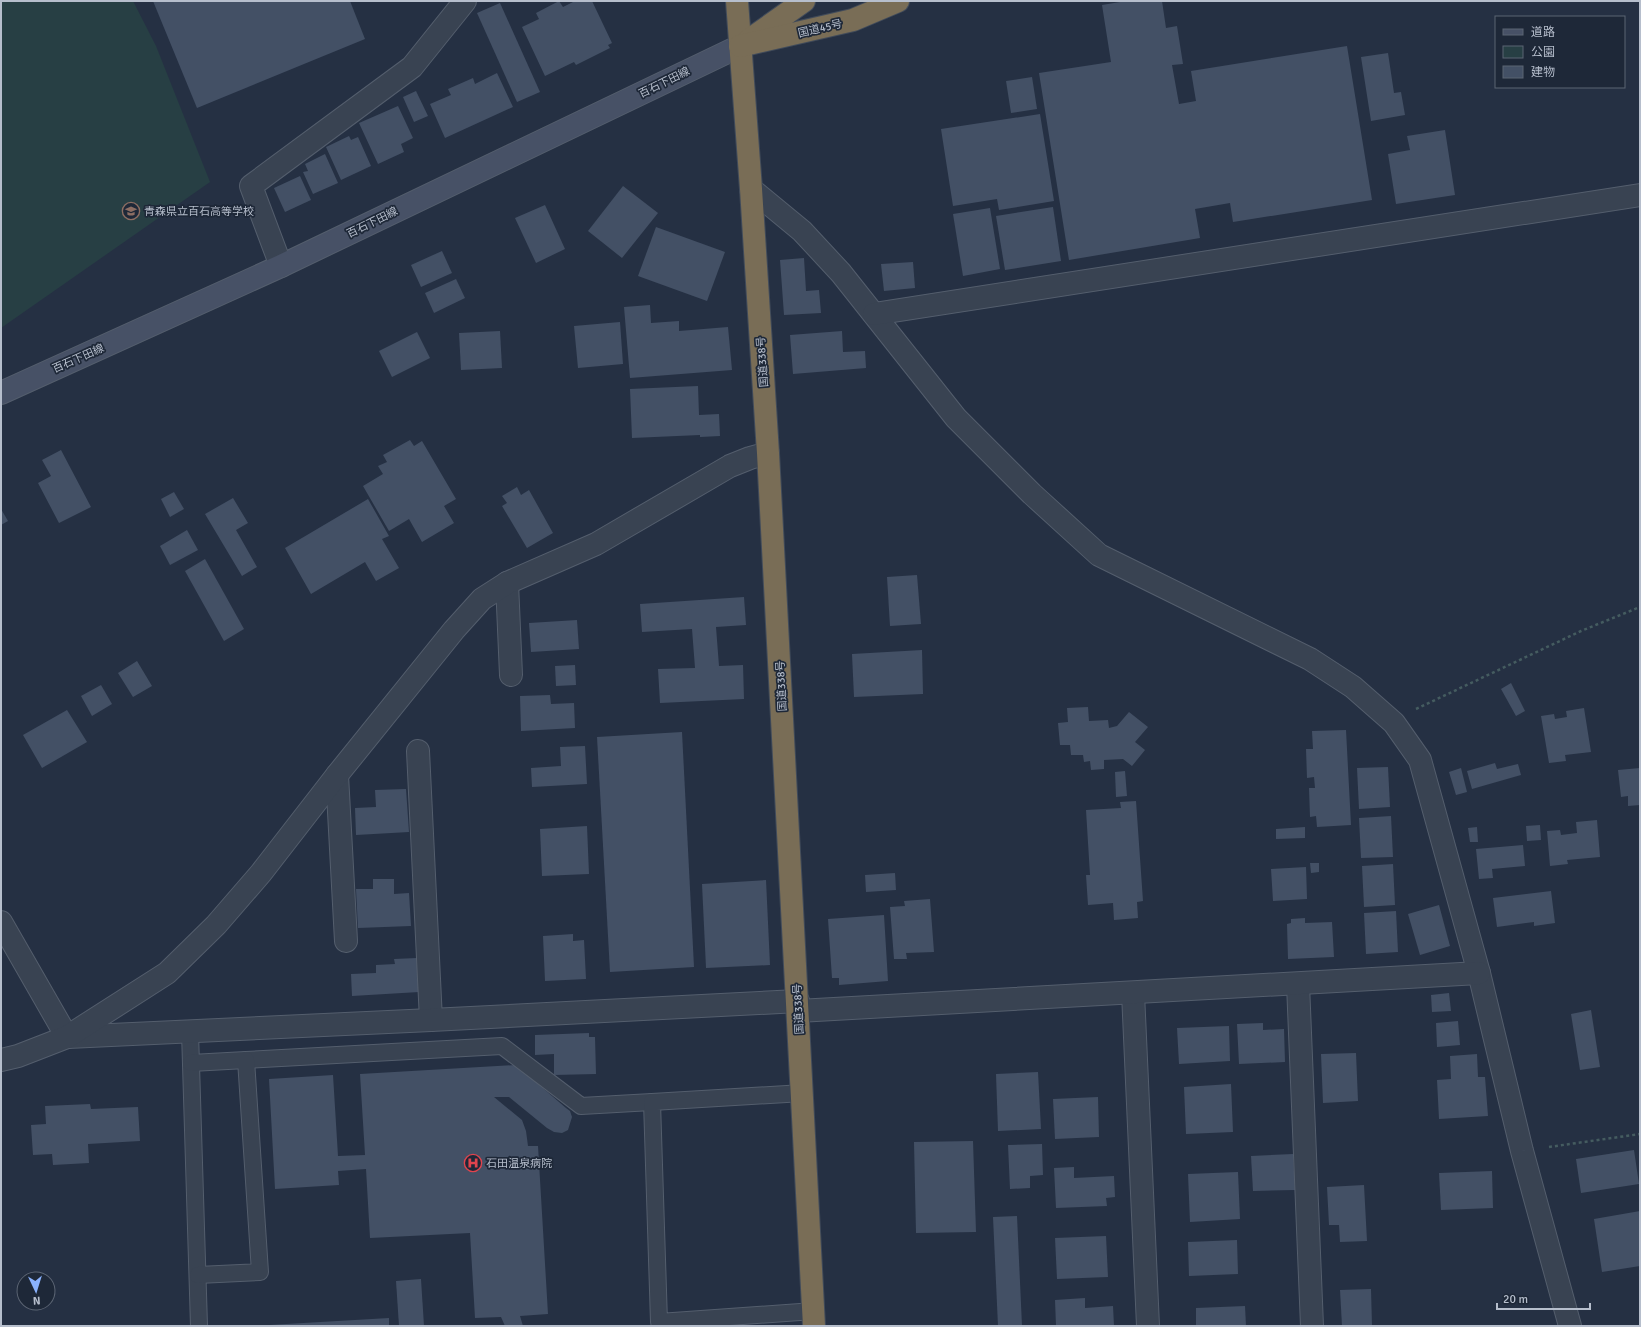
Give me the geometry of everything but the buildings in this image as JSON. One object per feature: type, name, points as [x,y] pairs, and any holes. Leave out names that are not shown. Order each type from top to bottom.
[{"type":"highway","points":[[737,1],[740,46]]},
{"type":"highway","points":[[740,46],[804,1]]},
{"type":"highway","name":"国道45号","points":[[740,46],[853,20],[898,1]]},
{"type":"highway","name":"国道338号","points":[[740,46],[768,453],[814,1319]]},
{"type":"main road","name":"百石下田線","points":[[1,393],[281,266],[740,46]]},
{"type":"street","points":[[281,266],[251,186],[412,67],[465,1]]},
{"type":"street","points":[[751,189],[802,231],[841,273],[956,418],[1032,494],[1099,555],[1310,659],[1353,687],[1394,723],[1420,760],[1479,973],[1522,1151],[1570,1326]]},
{"type":"street","points":[[874,314],[1640,195]]},
{"type":"street","points":[[1,1060],[18,1056],[67,1037],[167,973],[216,925],[261,873],[337,775],[454,630],[482,599],[507,583],[596,544],[730,466],[768,453]]},
{"type":"street","points":[[507,583],[511,675]]},
{"type":"street","points":[[418,751],[431,1020]]},
{"type":"street","points":[[337,775],[346,941]]},
{"type":"street","points":[[1,922],[67,1037]]},
{"type":"street","points":[[67,1037],[431,1020],[1133,993],[1479,973]]},
{"type":"street","points":[[1298,984],[1312,1326]]},
{"type":"street","points":[[1133,993],[1148,1326]]},
{"type":"lane","points":[[190,1032],[199,1326]]},
{"type":"lane","points":[[191,1063],[502,1046],[581,1106],[803,1093]]},
{"type":"lane","points":[[198,1276],[260,1272],[246,1060]]},
{"type":"lane","points":[[652,1102],[659,1322],[814,1319]]},
{"type":"path","points":[[1394,723],[1417,709],[1574,634],[1640,608]]},
{"type":"path","points":[[1573,1144],[1640,1134]]},
{"type":"green space","points":[[1,1],[133,1],[156,46],[210,182],[1,328]]},
{"type":"place","name":"青森県立百石高等学校","points":[[131,211]]},
{"type":"place","name":"石田温泉病院","points":[[473,1163]]}]
